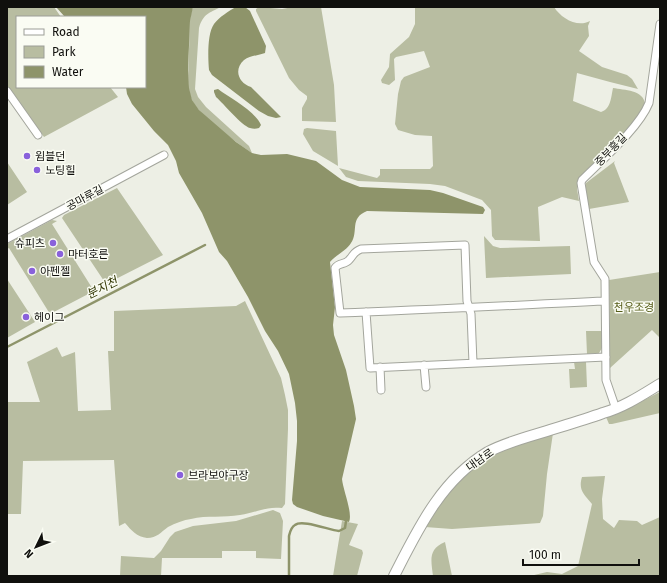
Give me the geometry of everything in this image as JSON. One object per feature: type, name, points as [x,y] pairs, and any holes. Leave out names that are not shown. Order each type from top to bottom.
[{"type":"street","name":"중부흥길","points":[[605,301],[605,279],[594,262],[581,183],[582,180],[624,138],[646,110],[649,103],[660,24]]},
{"type":"street","points":[[7,91],[38,135]]},
{"type":"street","name":"공마루길","points":[[7,239],[164,156]]},
{"type":"street","points":[[473,363],[471,314],[469,308],[467,301],[464,245],[361,249],[353,254],[349,261],[339,264],[335,268],[340,313],[469,308],[605,301],[607,384],[616,409]]},
{"type":"street","points":[[366,312],[370,368],[606,357]]},
{"type":"street","points":[[424,365],[426,387]]},
{"type":"street","points":[[380,367],[381,390]]},
{"type":"street","name":"대남로","points":[[394,576],[418,528],[437,499],[454,480],[474,462],[487,453],[509,443],[616,409],[660,384]]},
{"type":"green space","points":[[7,7],[54,7],[60,16],[16,16],[16,88],[111,88],[118,97],[44,137],[7,85]]},
{"type":"green space","points":[[193,7],[221,7],[205,17],[199,28],[195,89],[198,97],[206,107],[249,146],[252,153],[228,136],[201,113],[191,98],[189,92],[188,74],[190,22]]},
{"type":"green space","points":[[259,7],[282,9],[293,7],[321,7],[334,85],[336,122],[302,121],[302,108],[307,96],[299,90],[289,78],[256,11]]},
{"type":"green space","points":[[415,7],[554,7],[561,15],[575,23],[585,23],[590,21],[588,26],[589,36],[579,51],[602,67],[627,75],[632,79],[638,89],[577,73],[573,101],[601,112],[609,105],[613,88],[637,93],[644,99],[645,104],[639,115],[623,135],[606,154],[578,180],[577,189],[579,201],[562,197],[538,207],[540,241],[495,240],[492,236],[491,210],[482,200],[445,186],[358,181],[346,177],[339,168],[377,178],[380,175],[380,169],[430,169],[433,166],[432,136],[415,135],[398,130],[395,124],[401,81],[404,77],[430,67],[424,51],[396,57],[394,59],[395,80],[389,85],[382,83],[381,80],[389,67],[390,54],[409,37],[415,24]]},
{"type":"green space","points":[[304,129],[336,131],[338,166],[313,151],[303,134]]},
{"type":"green space","points":[[615,161],[614,163],[629,202],[589,209],[585,188],[586,183]]},
{"type":"green space","points":[[7,162],[27,192],[7,205]]},
{"type":"green space","points":[[117,188],[163,255],[106,284],[62,218],[64,215]]},
{"type":"green space","points":[[52,220],[57,221],[52,224],[94,291],[50,314],[9,248],[7,249],[7,244]]},
{"type":"green space","points":[[484,236],[493,246],[500,248],[570,246],[571,274],[486,278]]},
{"type":"green space","name":"천우조경","points":[[660,272],[660,338],[652,330],[610,368],[609,280]]},
{"type":"green space","points":[[7,279],[35,322],[7,338]]},
{"type":"green space","points":[[245,301],[281,378],[288,410],[285,504],[282,508],[265,509],[234,516],[188,519],[168,527],[154,537],[147,538],[134,533],[125,523],[119,526],[114,460],[23,461],[21,514],[7,514],[7,402],[40,402],[27,362],[57,347],[62,357],[75,352],[78,411],[111,410],[108,351],[114,351],[114,311],[236,306]]},
{"type":"green space","points":[[586,331],[602,331],[602,348],[599,353],[587,354]]},
{"type":"green space","points":[[574,362],[586,362],[587,387],[570,388],[569,369],[575,369]]},
{"type":"green space","points":[[660,392],[660,413],[609,424],[606,417],[622,411]]},
{"type":"green space","points":[[553,433],[543,516],[540,523],[452,529],[425,527],[436,505],[473,467],[500,450]]},
{"type":"green space","points":[[605,476],[602,499],[603,519],[614,528],[619,520],[637,521],[642,525],[660,517],[660,576],[530,576],[547,572],[562,574],[578,566],[592,504],[581,489],[582,477]]},
{"type":"green space","points":[[273,510],[280,513],[283,521],[281,559],[256,558],[256,551],[222,551],[222,558],[162,558],[161,576],[120,576],[121,556],[154,558],[175,532],[193,526],[236,521]]},
{"type":"green space","points":[[342,521],[358,524],[349,545],[362,550],[363,553],[357,576],[333,576]]},
{"type":"green space","points":[[445,542],[452,576],[433,576],[431,560],[433,552]]},
{"type":"water","points":[[56,7],[193,7],[190,21],[188,70],[189,88],[192,100],[199,110],[236,142],[252,153],[261,155],[287,154],[316,161],[342,180],[360,187],[430,190],[483,207],[485,210],[483,214],[367,211],[361,214],[356,221],[351,243],[330,262],[335,307],[333,325],[334,335],[346,370],[356,419],[342,479],[350,513],[349,522],[323,516],[297,507],[293,504],[297,421],[289,374],[248,297],[227,261],[219,252],[202,213],[179,173],[176,161],[168,145],[154,131],[132,104],[127,94],[126,88],[146,88],[146,16],[64,16]]},
{"type":"water","points":[[236,7],[245,7],[250,11],[266,46],[265,53],[244,60],[239,68],[239,76],[243,82],[251,87],[281,117],[276,118],[268,116],[259,111],[212,75],[209,70],[208,46],[212,28],[214,24],[227,12]]},
{"type":"water","points":[[218,89],[242,105],[253,115],[261,125],[259,128],[250,128],[238,119],[216,97],[214,90]]},
{"type":"waterway","name":"분지천","points":[[7,347],[205,245]]},
{"type":"waterway","points":[[289,576],[289,536],[294,526],[298,523],[303,523],[339,531],[345,528],[346,521]]},
{"type":"place","name":"윔블던","points":[[27,156]]},
{"type":"place","name":"노팅힐","points":[[37,170]]},
{"type":"place","name":"슈피츠","points":[[53,243]]},
{"type":"place","name":"마터호른","points":[[60,254]]},
{"type":"place","name":"아펜젤","points":[[32,271]]},
{"type":"place","name":"헤이그","points":[[26,317]]},
{"type":"place","name":"브라보야구장","points":[[180,475]]}]
